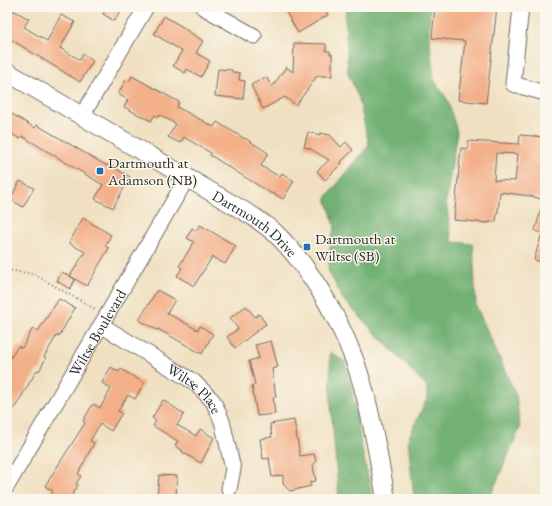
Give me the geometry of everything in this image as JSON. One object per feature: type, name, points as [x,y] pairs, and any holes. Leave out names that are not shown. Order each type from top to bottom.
[{"type":"street","points":[[82,116],[146,7]]},
{"type":"street","points":[[203,7],[254,36]]},
{"type":"street","points":[[521,7],[513,84],[545,94]]},
{"type":"street","name":"Dartmouth Drive","points":[[7,72],[254,217],[273,232],[305,269],[320,290],[351,352],[362,382],[386,499]]},
{"type":"street","name":"Wiltse Boulevard","points":[[7,486],[187,178]]},
{"type":"street","name":"Wiltse Place","points":[[104,320],[194,382],[213,401],[222,421],[233,469],[229,489]]},
{"type":"path","points":[[7,270],[34,274],[104,320]]},
{"type":"green space","points":[[348,7],[430,7],[429,34],[434,80],[447,99],[457,132],[446,201],[452,242],[473,244],[476,306],[516,395],[520,428],[489,499],[414,499],[408,439],[427,399],[427,387],[343,299],[328,270],[331,239],[335,226],[326,198],[369,145],[359,99],[348,73],[345,16]]},
{"type":"green space","points":[[330,352],[345,362],[353,393],[361,445],[373,499],[339,499],[331,406]]},
{"type":"building","points":[[107,7],[123,7],[114,21],[103,14]]},
{"type":"building","points":[[283,7],[323,7],[328,15],[298,33]]},
{"type":"building","points":[[435,7],[497,7],[486,103],[458,100],[465,41],[432,38]]},
{"type":"building","points":[[13,10],[29,19],[24,27],[47,41],[61,15],[75,22],[60,48],[80,60],[83,54],[93,61],[80,82],[7,37],[7,20]]},
{"type":"building","points":[[164,16],[203,41],[196,53],[210,61],[201,77],[187,69],[185,73],[173,66],[182,51],[154,34]]},
{"type":"building","points":[[294,43],[326,44],[326,51],[330,51],[330,54],[332,54],[332,76],[317,76],[296,105],[285,97],[263,109],[251,85],[266,77],[272,87],[286,67],[293,72]]},
{"type":"building","points":[[218,69],[232,70],[232,72],[240,73],[239,80],[245,81],[243,99],[215,96]]},
{"type":"building","points":[[132,76],[179,102],[177,107],[214,127],[217,122],[268,153],[261,166],[280,177],[282,173],[294,181],[283,199],[273,193],[272,194],[240,174],[210,155],[211,153],[184,137],[180,143],[168,137],[176,124],[160,115],[158,117],[155,115],[151,121],[124,107],[128,100],[118,94],[126,80],[128,82]]},
{"type":"building","points":[[7,111],[35,128],[37,125],[107,166],[108,164],[130,177],[113,208],[95,199],[103,185],[22,136],[20,139],[7,131]]},
{"type":"building","points":[[308,132],[320,135],[320,133],[330,135],[341,147],[346,142],[353,150],[325,180],[317,171],[329,160],[309,148],[304,147]]},
{"type":"building","points":[[520,135],[545,137],[545,200],[530,196],[500,192],[496,222],[489,223],[454,220],[461,148],[468,149],[468,141],[519,144]],"holes":[[[496,153],[518,154],[515,181],[494,180]]]},
{"type":"building","points":[[20,181],[34,188],[23,207],[10,199]]},
{"type":"building","points":[[542,205],[545,205],[545,263],[534,260],[542,233],[535,231]]},
{"type":"building","points":[[83,218],[111,235],[105,246],[109,248],[87,286],[70,276],[85,252],[69,243]]},
{"type":"building","points":[[200,225],[236,246],[225,264],[212,257],[194,286],[177,276],[182,268],[179,266],[194,242],[187,238],[192,228],[196,231]]},
{"type":"building","points":[[62,272],[75,279],[70,289],[57,281]]},
{"type":"building","points":[[157,290],[175,300],[167,313],[198,330],[200,326],[213,334],[202,354],[139,320]]},
{"type":"building","points":[[59,299],[75,308],[59,336],[57,335],[44,357],[46,358],[39,371],[37,370],[7,421],[7,357],[10,359],[18,346],[22,348],[33,328],[38,331]]},
{"type":"building","points":[[246,306],[255,317],[259,314],[266,324],[235,348],[227,337],[238,329],[230,318]]},
{"type":"building","points":[[271,341],[278,367],[272,369],[276,397],[273,397],[275,414],[257,416],[252,385],[255,384],[249,361],[259,358],[255,345]]},
{"type":"building","points":[[111,367],[119,372],[121,369],[144,383],[135,399],[128,395],[118,411],[122,413],[111,431],[100,424],[90,441],[94,443],[78,474],[81,476],[76,484],[78,485],[70,499],[60,499],[51,494],[53,491],[45,486],[85,423],[83,421],[93,404],[100,408],[111,389],[102,383]]},
{"type":"building","points":[[163,400],[184,414],[177,425],[196,436],[200,429],[214,438],[201,463],[175,446],[178,441],[153,426],[156,421],[152,418]]},
{"type":"building","points":[[294,420],[300,456],[314,454],[316,461],[313,466],[316,481],[310,482],[311,486],[290,491],[283,484],[283,475],[272,477],[269,458],[263,459],[260,439],[272,437],[270,424]]},
{"type":"building","points":[[159,475],[177,476],[176,499],[157,499]]},
{"type":"place","name":"Dartmouth at Adamson (NB)","points":[[100,171]]},
{"type":"place","name":"Dartmouth at Wiltse (SB)","points":[[307,247]]}]
